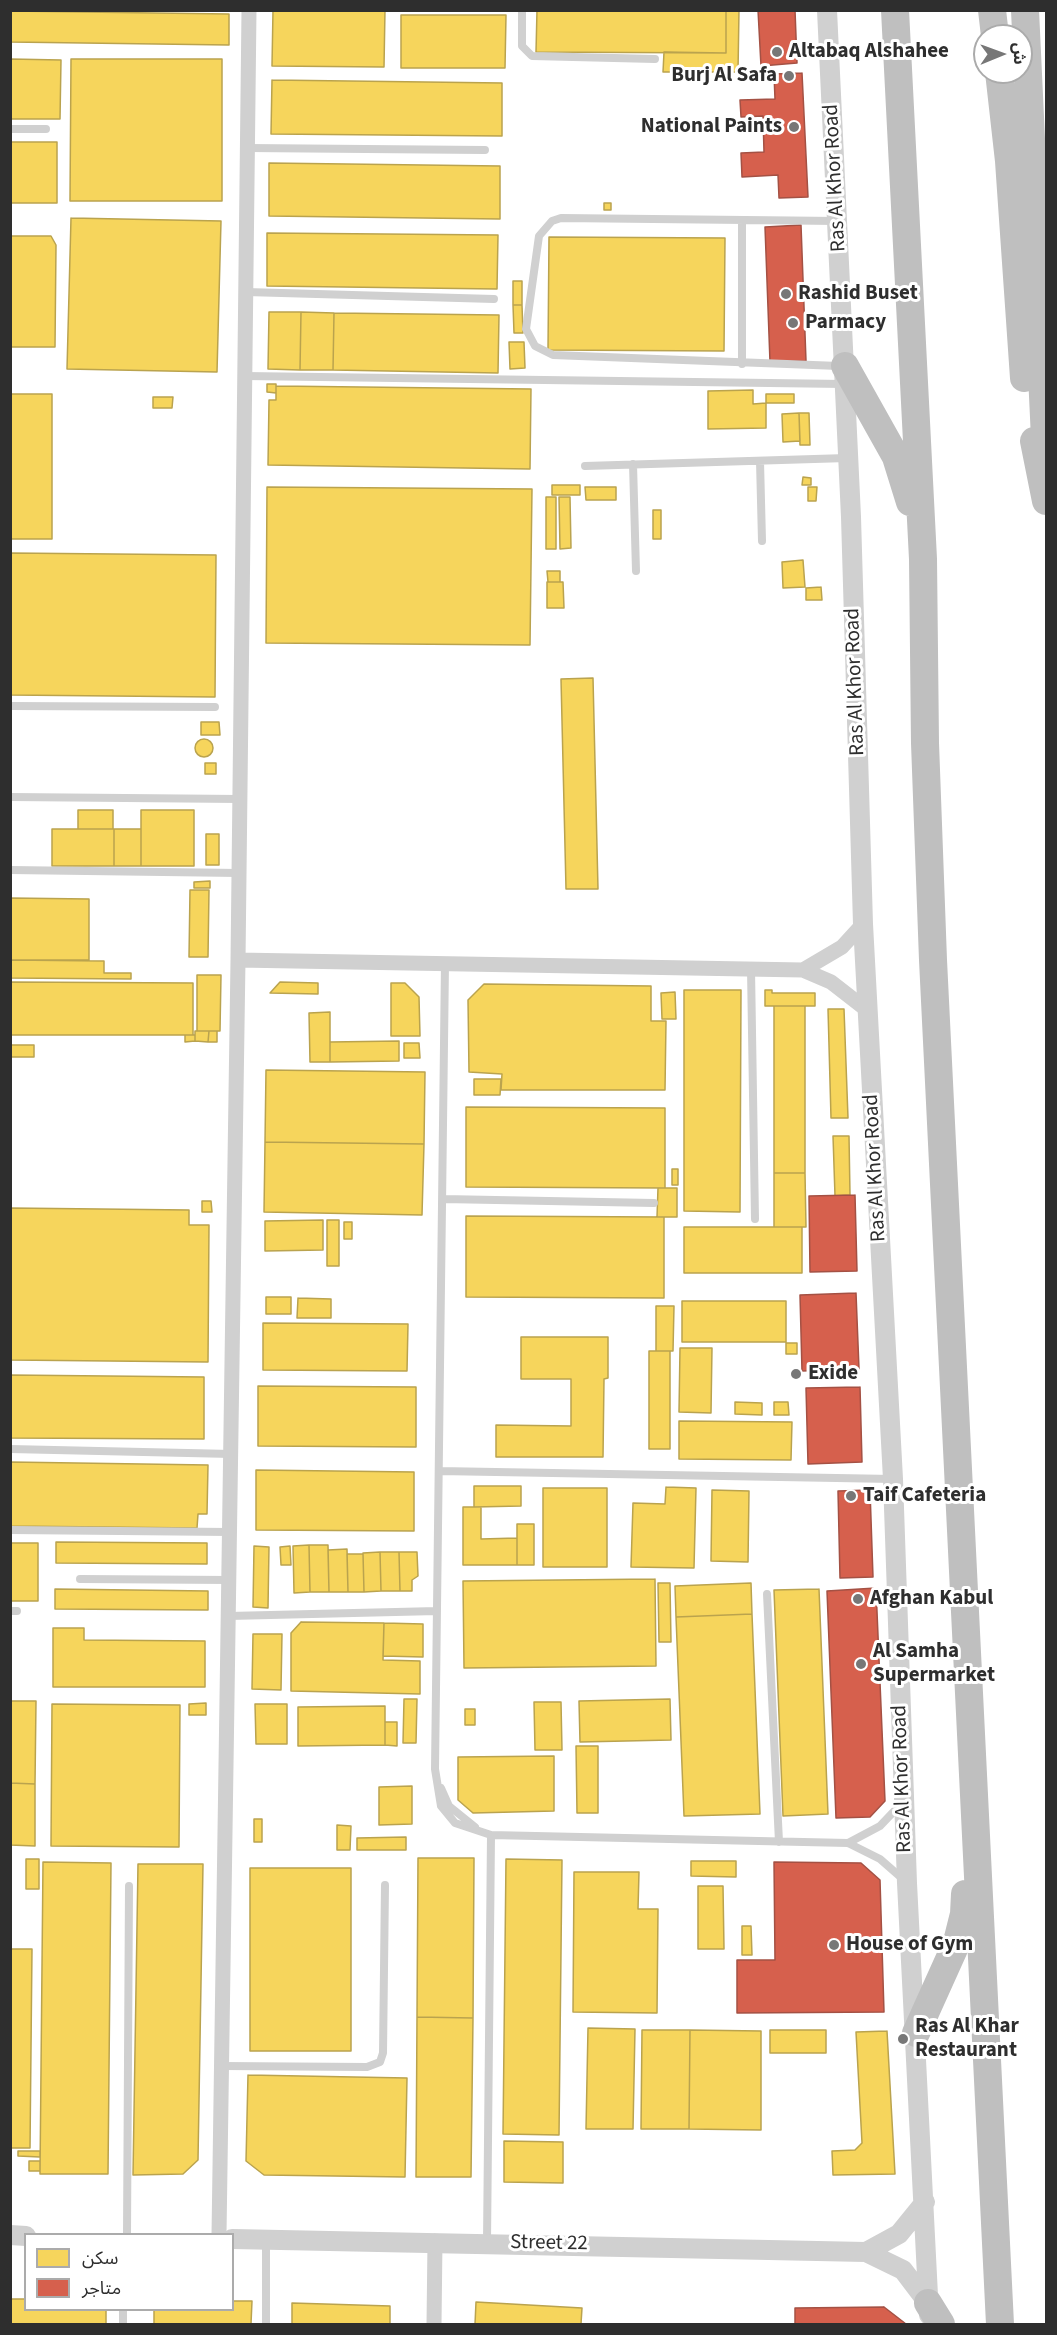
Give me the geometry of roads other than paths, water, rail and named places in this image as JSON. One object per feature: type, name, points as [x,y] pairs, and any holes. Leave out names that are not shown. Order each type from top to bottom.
[{"type":"highway","points":[[895,10],[923,559],[933,960],[1000,2325]]},
{"type":"highway","points":[[1025,10],[1047,460]]},
{"type":"highway","points":[[1000,84],[1010,173],[1026,392],[1047,501]]},
{"type":"highway","points":[[845,375],[896,457],[905,481],[923,559]]},
{"type":"highway","points":[[916,2033],[962,1928],[965,1899],[963,1821],[972,1767]]},
{"type":"street","points":[[219,2233],[232,1454],[249,10]]},
{"type":"street","name":"Ras Al Khor Road","points":[[827,10],[839,221],[863,924],[893,1479],[907,1883],[933,2317]]},
{"type":"street","points":[[803,970],[836,951],[863,924]]},
{"type":"street","points":[[238,960],[803,970],[838,986],[867,1010]]},
{"type":"street","points":[[866,2252],[899,2234],[925,2202]]},
{"type":"street","name":"Street 22","points":[[234,2239],[487,2242],[866,2252],[903,2270],[933,2317]]},
{"type":"street","points":[[434,2325],[435,2241]]},
{"type":"lane","points":[[522,10],[522,46],[532,56],[655,59]]},
{"type":"lane","points":[[10,129],[46,129]]},
{"type":"lane","points":[[247,148],[485,150]]},
{"type":"lane","points":[[839,221],[561,218],[552,221],[539,236],[526,329],[535,346],[553,355],[742,364],[845,375]]},
{"type":"lane","points":[[742,220],[742,364]]},
{"type":"lane","points":[[246,292],[494,299]]},
{"type":"lane","points":[[245,376],[845,375]]},
{"type":"lane","points":[[585,465],[848,458]]},
{"type":"lane","points":[[760,461],[762,541]]},
{"type":"lane","points":[[633,464],[636,571]]},
{"type":"lane","points":[[10,706],[215,708]]},
{"type":"lane","points":[[10,797],[240,799]]},
{"type":"lane","points":[[10,870],[239,873]]},
{"type":"lane","points":[[445,962],[435,1769],[441,1806],[447,1815],[465,1828],[491,1835],[848,1843],[880,1860],[907,1883]]},
{"type":"lane","points":[[752,969],[755,1219]]},
{"type":"lane","points":[[443,1198],[654,1203]]},
{"type":"lane","points":[[10,1449],[232,1454]]},
{"type":"lane","points":[[439,1471],[893,1479]]},
{"type":"lane","points":[[10,1530],[230,1532]]},
{"type":"lane","points":[[80,1579],[230,1580]]},
{"type":"lane","points":[[767,1593],[779,1842]]},
{"type":"lane","points":[[229,1616],[437,1611]]},
{"type":"lane","points":[[848,1843],[880,1826],[904,1799]]},
{"type":"lane","points":[[487,2242],[491,1835]]},
{"type":"lane","points":[[222,2066],[368,2067],[380,2062],[383,2053],[385,1885]]},
{"type":"lane","points":[[127,2233],[129,1886]]},
{"type":"lane","points":[[266,2239],[266,2325]]},
{"type":"place","name":"Altabaq Alshahee","points":[[777,52]]},
{"type":"place","name":"Burj Al Safa","points":[[789,76]]},
{"type":"place","name":"National Paints","points":[[794,127]]},
{"type":"place","name":"Rashid Buset","points":[[786,294]]},
{"type":"place","name":"Parmacy","points":[[793,323]]},
{"type":"place","name":"Exide","points":[[796,1374]]},
{"type":"place","name":"Taif Cafeteria","points":[[851,1496]]},
{"type":"place","name":"Afghan Kabul","points":[[858,1599]]},
{"type":"place","name":"Al Samha Supermarket","points":[[861,1664]]},
{"type":"place","name":"House of Gym","points":[[834,1945]]},
{"type":"place","name":"Ras Al Khar Restaurant","points":[[903,2039]]}]
